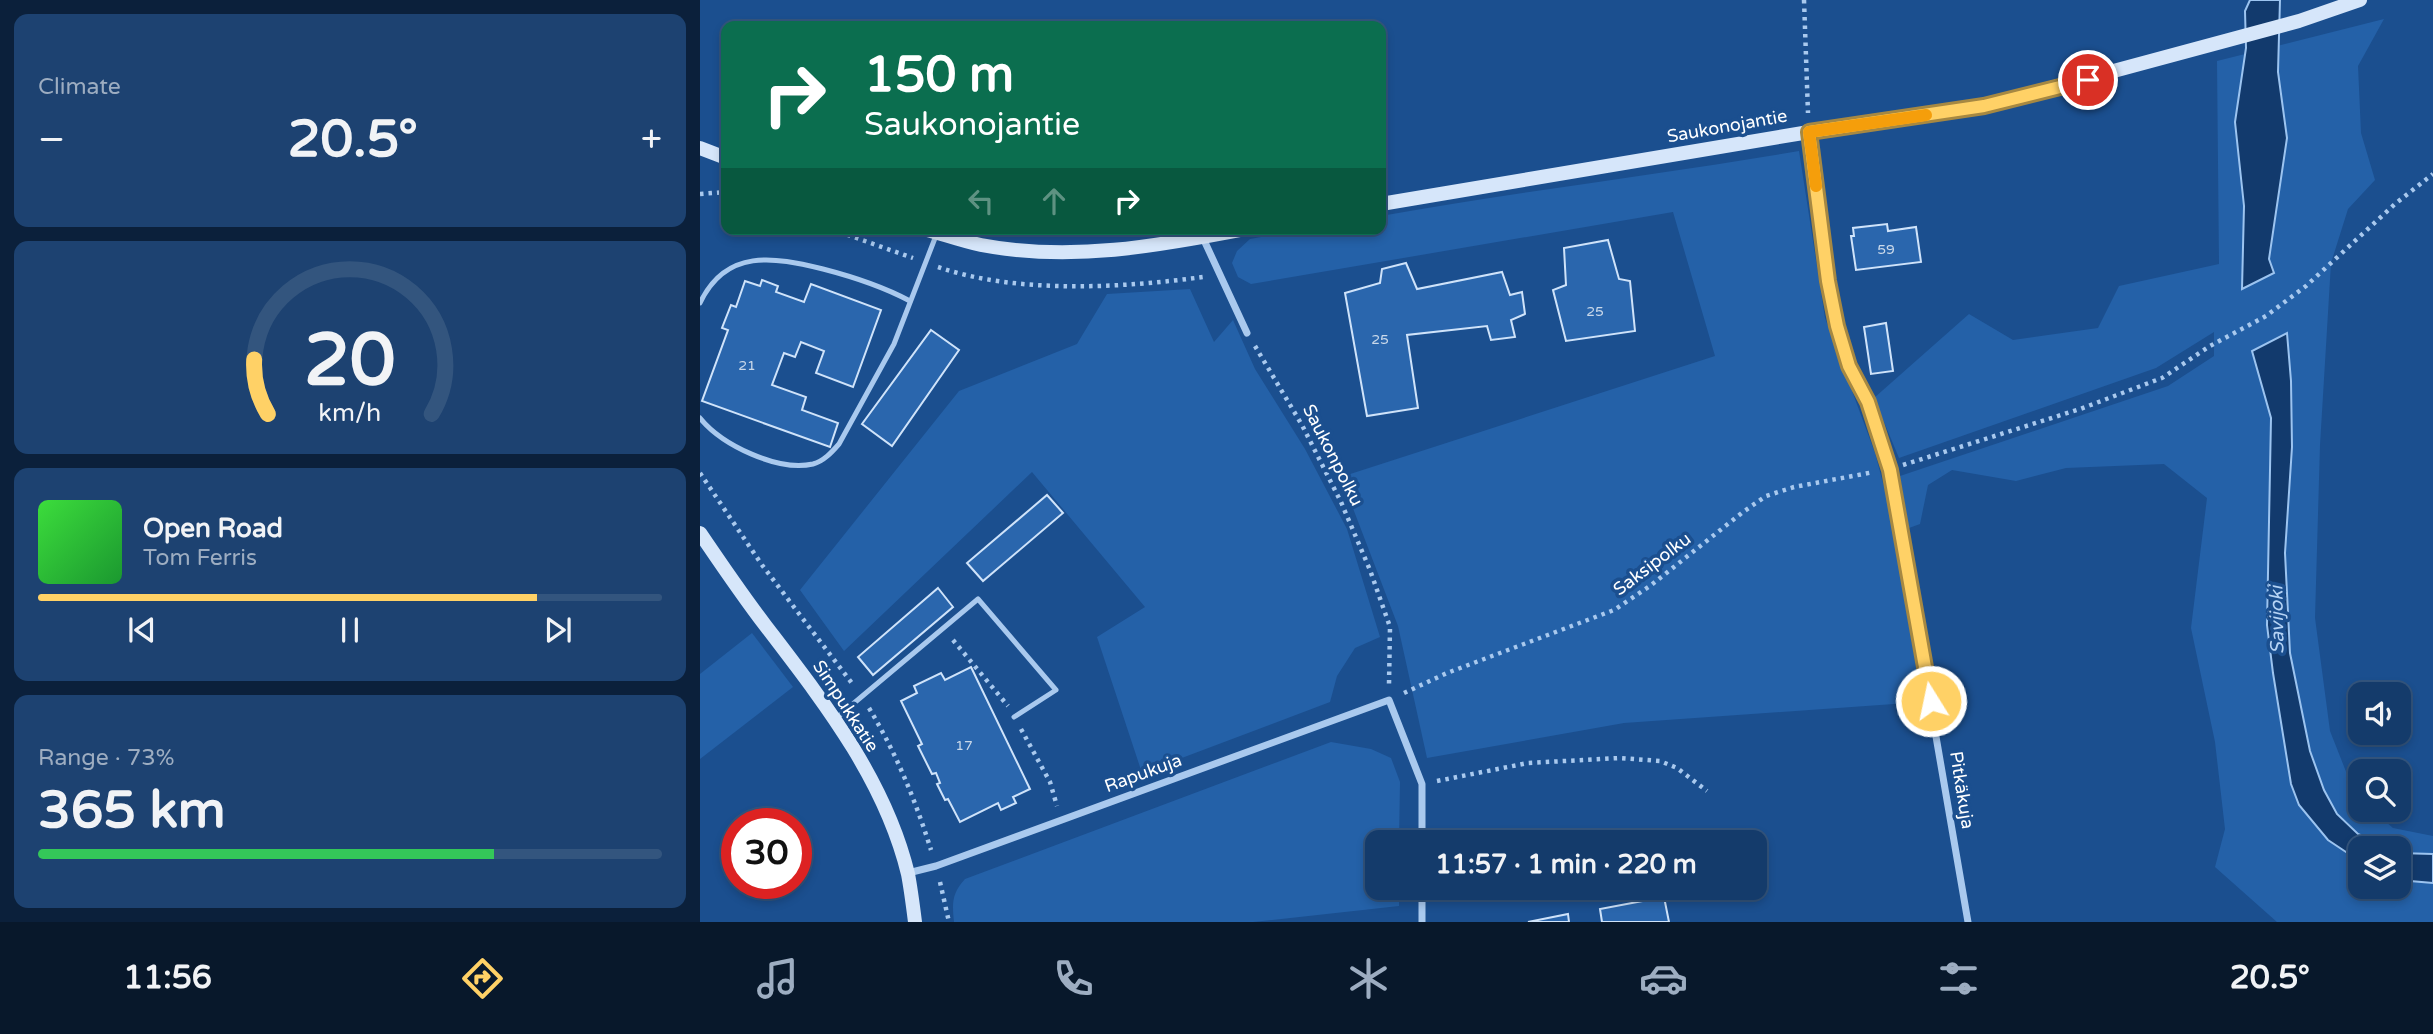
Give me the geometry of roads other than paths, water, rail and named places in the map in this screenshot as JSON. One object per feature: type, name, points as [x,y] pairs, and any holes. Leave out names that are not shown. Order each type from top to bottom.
[{"type":"street","name":"Saukonojantie","points":[[1386,203],[1809,132],[1984,106],[2299,21],[2360,0]]},
{"type":"street","name":"Pitkäkuja","points":[[1809,132],[1828,281],[1837,326],[1849,366],[1868,402],[1890,470],[1968,922]]},
{"type":"street","points":[[700,148],[721,156]]},
{"type":"street","points":[[945,235],[981,245],[1067,253],[1130,250],[1214,235]]},
{"type":"street","points":[[1203,237],[1247,333]]},
{"type":"street","name":"Simpukkatie","points":[[700,533],[835,719],[860,759],[887,813],[908,874],[915,922]]},
{"type":"street","name":"Rapukuja","points":[[908,874],[962,857],[1389,700],[1422,784],[1422,830]]},
{"type":"street","points":[[1422,900],[1422,922]]},
{"type":"lane","points":[[700,418],[742,450],[783,463],[816,464],[829,456],[839,444],[894,344],[930,235]]},
{"type":"lane","points":[[700,303],[706,291],[725,271],[754,260],[771,259],[791,261],[858,278],[910,301]]},
{"type":"lane","points":[[835,719],[978,599],[1056,690],[1014,717]]},
{"type":"water","points":[[2250,0],[2280,0],[2278,72],[2287,138],[2269,259],[2274,273],[2242,289],[2244,206],[2235,122],[2246,48],[2245,11]]},
{"type":"water","name":"Savijoki","points":[[2287,333],[2292,447],[2285,553],[2290,653],[2310,751],[2324,790],[2337,814],[2362,836],[2348,836],[2348,853],[2328,840],[2299,805],[2291,784],[2267,625],[2271,418],[2252,351]]},
{"type":"water","points":[[2411,853],[2433,854],[2433,883],[2411,881]]}]
